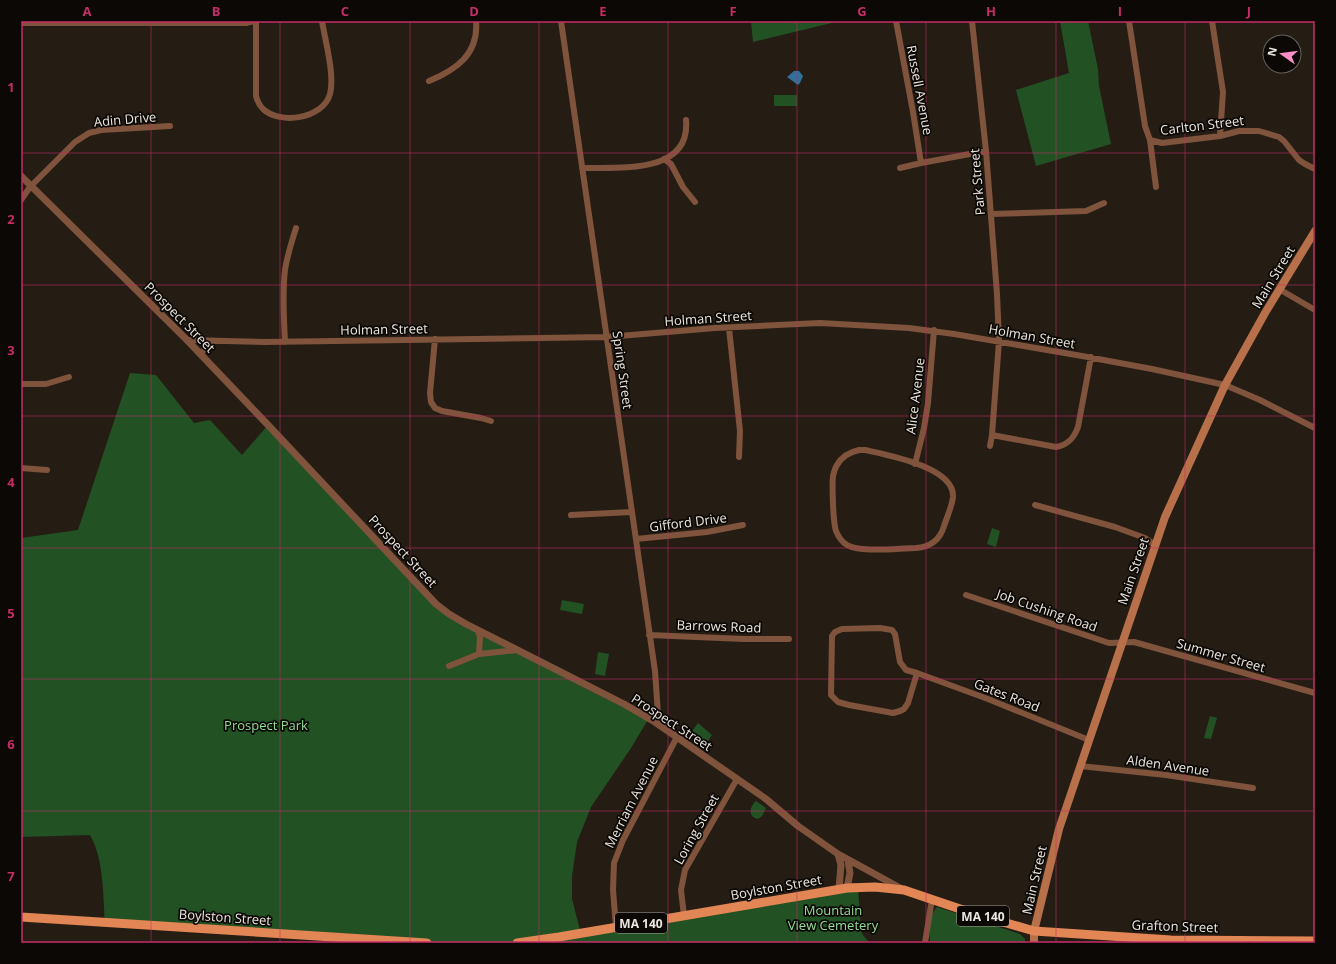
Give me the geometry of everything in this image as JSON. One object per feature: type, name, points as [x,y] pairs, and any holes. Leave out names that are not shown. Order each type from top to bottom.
[{"type":"main road","name":"Main Street","points":[[1034,943],[1034,931],[1059,828],[1165,517],[1225,386],[1279,289],[1315,231]]},
{"type":"main road","name":"Boylston Street","points":[[517,943],[843,888],[875,887],[904,890],[972,913],[1034,931]]},
{"type":"main road","name":"Boylston Street","points":[[21,917],[427,943]]},
{"type":"main road","name":"Grafton Street","points":[[1034,931],[1110,937],[1219,942],[1315,941]]},
{"type":"street","points":[[21,23],[255,21],[256,96],[259,104],[268,113],[274,116],[286,118],[308,115],[312,113],[326,102],[330,94],[331,74],[322,21]]},
{"type":"street","points":[[429,81],[454,70],[464,59],[474,38],[476,21]]},
{"type":"street","name":"Spring Street","points":[[561,21],[657,688],[658,714],[655,722]]},
{"type":"street","name":"Russell Avenue","points":[[896,21],[921,163]]},
{"type":"street","name":"Park Street","points":[[972,21],[986,151],[997,294],[999,341],[990,446]]},
{"type":"street","points":[[1129,21],[1145,126],[1150,140],[1156,187]]},
{"type":"street","points":[[1212,21],[1223,92],[1220,136]]},
{"type":"street","points":[[582,168],[647,165],[664,159],[673,154],[682,145],[686,137],[686,120]]},
{"type":"street","name":"Adin Drive","points":[[21,200],[30,186],[75,142],[89,133],[101,130],[170,126]]},
{"type":"street","name":"Carlton Street","points":[[1150,140],[1162,143],[1220,136],[1247,130],[1275,135],[1284,141],[1299,160],[1315,169]]},
{"type":"street","points":[[900,168],[986,151]]},
{"type":"street","points":[[664,159],[670,164],[683,187],[695,202]]},
{"type":"street","name":"Prospect Street","points":[[21,176],[200,354],[436,604],[449,614],[478,631],[624,704],[655,722],[766,799],[798,826],[838,854],[904,890]]},
{"type":"street","points":[[991,214],[1086,211],[1104,203]]},
{"type":"street","points":[[285,342],[284,278],[287,258],[296,228]]},
{"type":"street","points":[[1279,289],[1315,310]]},
{"type":"street","name":"Holman Street","points":[[186,340],[285,342],[607,337],[787,324],[831,323],[902,327],[934,330],[1091,357],[1225,386],[1260,400],[1315,428]]},
{"type":"street","points":[[729,328],[740,431],[739,457]]},
{"type":"street","name":"Alice Avenue","points":[[915,464],[924,428],[928,403],[934,330]]},
{"type":"street","points":[[434,339],[430,393],[431,402],[435,408],[442,411],[491,421]]},
{"type":"street","points":[[200,354],[205,349],[207,341]]},
{"type":"street","points":[[992,435],[1056,447],[1066,445],[1075,434],[1078,427],[1091,357]]},
{"type":"street","points":[[21,384],[46,384],[69,377]]},
{"type":"street","points":[[865,450],[915,464],[941,475],[948,482],[951,488],[953,496],[944,528],[939,537],[933,543],[924,547],[867,549],[852,548],[843,543],[836,530],[833,484],[835,469],[841,460],[852,452],[865,450]]},
{"type":"street","points":[[21,468],[47,470]]},
{"type":"street","points":[[1035,505],[1116,527],[1145,538],[1155,545]]},
{"type":"street","points":[[571,515],[632,512]]},
{"type":"street","name":"Gifford Drive","points":[[636,539],[707,532],[743,526]]},
{"type":"street","name":"Job Cushing Road","points":[[966,595],[1109,643],[1121,643]]},
{"type":"street","name":"Gates Road","points":[[917,673],[908,703],[904,709],[900,711],[893,713],[838,702],[831,695],[832,636],[835,632],[842,629],[880,628],[892,630],[898,641],[900,662],[906,670],[917,673],[988,699],[1088,740]]},
{"type":"street","points":[[478,631],[480,637],[479,654]]},
{"type":"street","name":"Barrows Road","points":[[649,635],[744,639],[789,639]]},
{"type":"street","name":"Summer Street","points":[[1121,643],[1134,642],[1315,693]]},
{"type":"street","points":[[449,666],[479,654],[518,650]]},
{"type":"street","name":"Merriam Avenue","points":[[616,927],[613,879],[614,863],[617,854],[677,737]]},
{"type":"street","name":"Alden Avenue","points":[[1080,766],[1166,775],[1253,788]]},
{"type":"street","name":"Loring Street","points":[[684,916],[681,890],[685,870],[737,779]]},
{"type":"street","points":[[838,854],[841,865],[843,888]]},
{"type":"street","points":[[843,888],[850,873],[848,860]]},
{"type":"street","points":[[925,943],[932,899]]},
{"type":"green space","points":[[751,21],[840,21],[753,42]]},
{"type":"green space","points":[[1060,21],[1088,21],[1111,144],[1036,166],[1016,90],[1069,73]]},
{"type":"green space","points":[[774,95],[797,95],[797,106],[774,106]]},
{"type":"green space","name":"Prospect Park","points":[[130,373],[156,375],[194,423],[210,420],[242,455],[268,425],[449,614],[649,718],[631,748],[591,807],[577,842],[572,876],[572,899],[581,934],[858,887],[861,930],[868,943],[414,943],[105,923],[100,866],[95,845],[90,835],[21,837],[21,538],[78,530]]},
{"type":"green space","points":[[992,528],[1000,531],[996,547],[987,544]]},
{"type":"green space","points":[[562,600],[584,604],[582,614],[560,610]]},
{"type":"green space","points":[[598,652],[609,654],[605,676],[595,674]]},
{"type":"green space","points":[[1210,716],[1217,718],[1211,739],[1204,738]]},
{"type":"green space","points":[[698,723],[712,735],[705,745],[690,734]]},
{"type":"green space","points":[[756,801],[766,808],[762,816],[758,819],[751,814],[752,806]]},
{"type":"green space","points":[[937,907],[1020,934],[1025,939],[1025,943],[930,943],[931,919]]},
{"type":"water","points":[[794,71],[799,71],[803,76],[798,85],[787,77]]},
{"type":"park label","name":"Mountain View Cemetery","points":[[833,918]]}]
